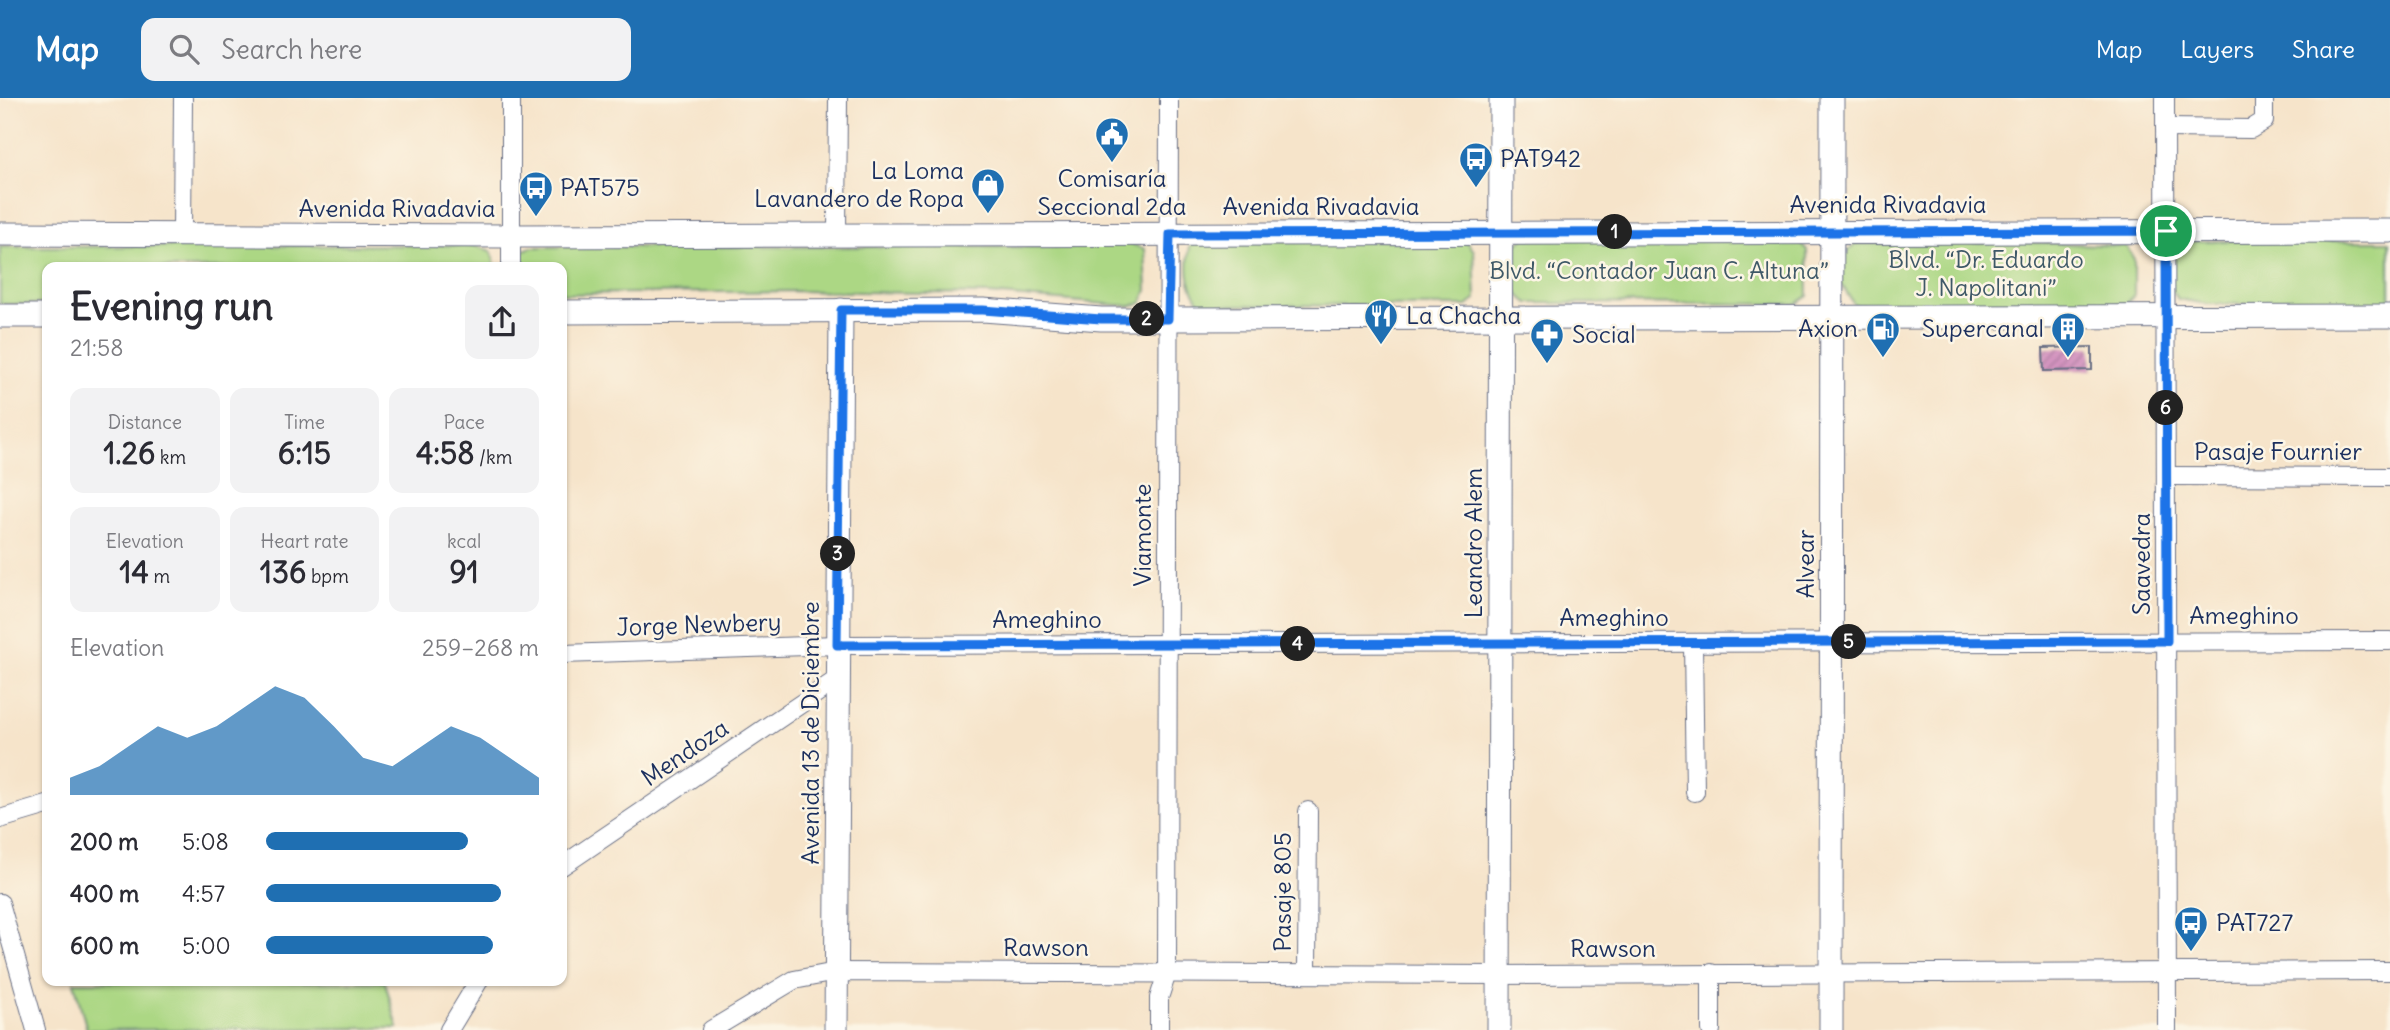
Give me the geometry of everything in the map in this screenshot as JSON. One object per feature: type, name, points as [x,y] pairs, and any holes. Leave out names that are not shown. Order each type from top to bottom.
[{"type":"main road","name":"Leandro Alem","points":[[1499,1030],[1501,98]]},
{"type":"main road","name":"Alvear","points":[[1831,1030],[1832,98]]},
{"type":"main road","name":"Avenida Rivadavia","points":[[0,234],[512,236],[2390,231]]},
{"type":"main road","name":"Avenida 13 de Diciembre","points":[[836,1030],[836,680],[841,310]]},
{"type":"main road","points":[[567,312],[983,310],[1101,319],[2390,316]]},
{"type":"main road","points":[[0,316],[42,316]]},
{"type":"street","points":[[182,234],[183,98]]},
{"type":"street","points":[[511,98],[511,262]]},
{"type":"street","points":[[837,234],[838,98]]},
{"type":"street","name":"Viamonte","points":[[1169,98],[1166,644],[1167,973],[1170,1030]]},
{"type":"street","name":"Saavedra","points":[[2165,98],[2167,1030]]},
{"type":"street","points":[[2165,128],[2251,129],[2264,121],[2264,98]]},
{"type":"street","name":"Pasaje Fournier","points":[[2166,477],[2390,477]]},
{"type":"street","name":"Ameghino","points":[[837,645],[2390,641]]},
{"type":"street","points":[[1693,643],[1695,792]]},
{"type":"street","name":"Jorge Newbery","points":[[567,654],[837,645]]},
{"type":"street","name":"Mendoza","points":[[567,863],[836,680]]},
{"type":"street","points":[[0,819],[42,806]]},
{"type":"street","name":"Pasaje 805","points":[[1307,974],[1308,811]]},
{"type":"street","points":[[0,903],[36,1030]]},
{"type":"street","name":"Rawson","points":[[711,1030],[794,980],[836,972],[1499,975],[2390,971]]},
{"type":"street","name":"Viamonte","points":[[1159,1030],[1159,999],[1167,973]]},
{"type":"street","points":[[1711,973],[1711,1030]]},
{"type":"street","points":[[449,1030],[476,986]]},
{"type":"green space","name":"Blvd. “Contador Juan C. Altuna”","points":[[1524,237],[1795,237],[1807,250],[1808,296],[1796,304],[1528,303],[1517,292],[1510,273],[1510,250]]},
{"type":"green space","name":"Blvd. “Contador Juan C. Altuna”","points":[[1465,239],[1474,251],[1476,299],[1467,306],[1202,305],[1190,282],[1188,259],[1191,241]]},
{"type":"green space","points":[[2178,241],[2390,241],[2390,304],[2207,304],[2178,299],[2169,287],[2169,252]]},
{"type":"green space","points":[[1126,242],[1145,249],[1147,290],[1142,303],[1129,306],[989,294],[794,291],[567,294],[567,262],[521,262],[521,251],[532,247],[1089,247]]},
{"type":"green space","name":"Blvd. “Dr. Eduardo J. Napolitani”","points":[[2023,242],[2126,246],[2134,259],[2134,295],[2127,303],[2103,307],[1854,305],[1839,280],[1840,258],[1856,244]]},
{"type":"green space","points":[[473,245],[491,251],[494,262],[42,262],[42,304],[0,304],[0,247]]},
{"type":"green space","points":[[75,986],[386,986],[398,1028],[87,1030]]},
{"type":"building","name":"Supercanal","points":[[2092,347],[2092,370],[2044,371],[2043,348]]},
{"type":"place","name":"Comisaría Seccional 2da","points":[[1112,164]]},
{"type":"place","name":"PAT942","points":[[1476,189]]},
{"type":"place","name":"La Loma Lavandero de Ropa","points":[[988,215]]},
{"type":"place","name":"PAT575","points":[[536,218]]},
{"type":"place","name":"La Chacha","points":[[1381,346]]},
{"type":"place","name":"Axion","points":[[1883,359]]},
{"type":"place","name":"Supercanal","points":[[2068,359]]},
{"type":"place","name":"Social","points":[[1547,365]]},
{"type":"place","name":"PAT727","points":[[2191,953]]},
{"type":"route","points":[[2166,231],[2167,641],[837,645],[841,310],[983,310],[1101,319],[1168,319],[1170,234],[2166,231]]}]
